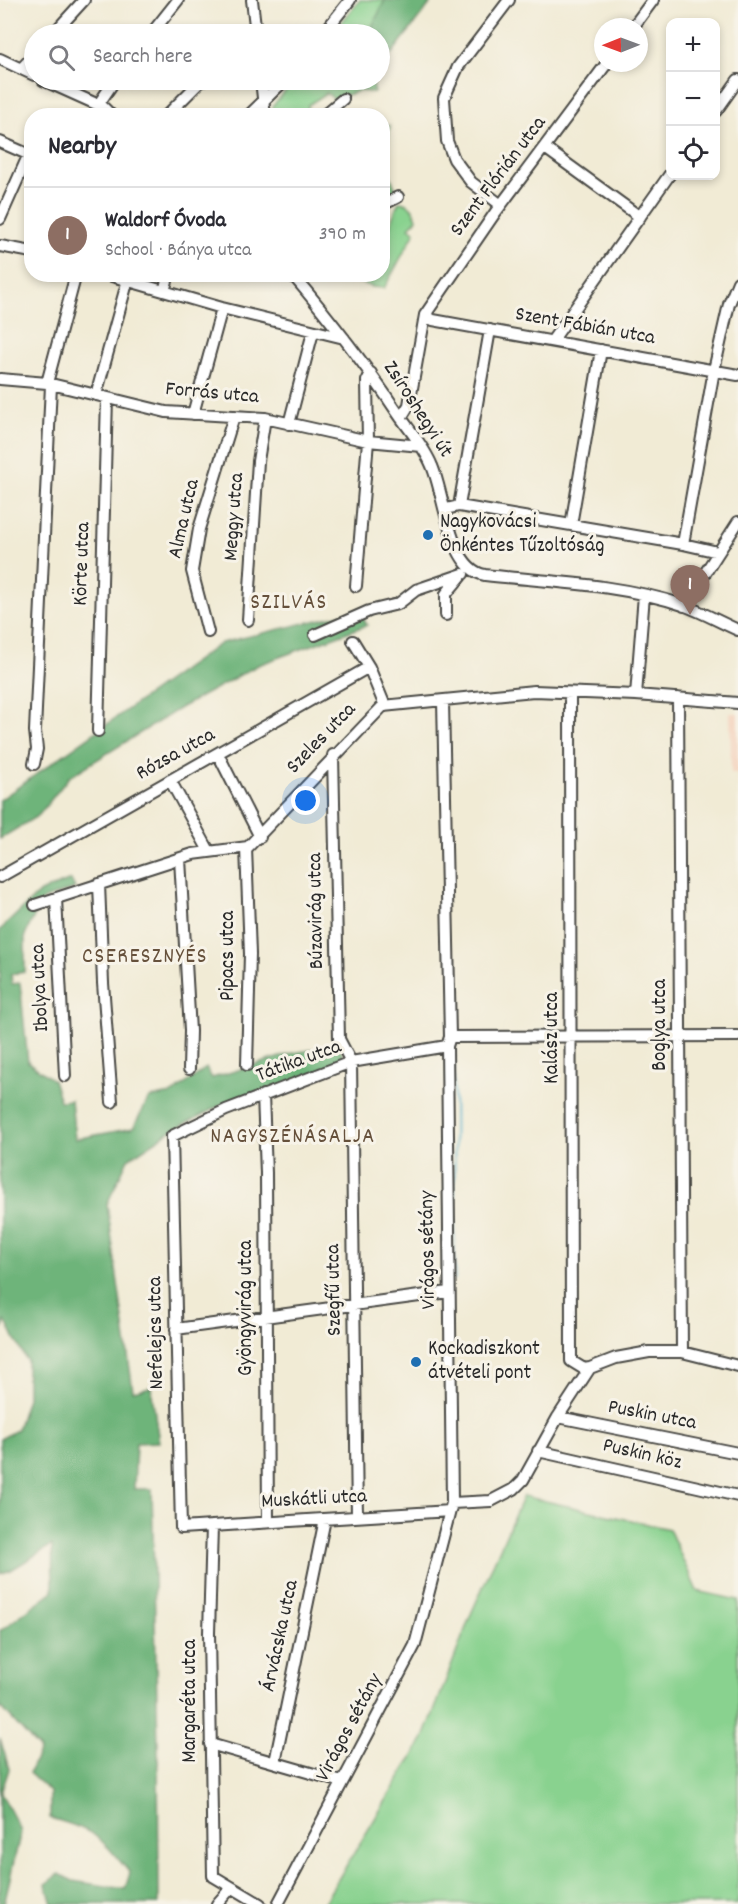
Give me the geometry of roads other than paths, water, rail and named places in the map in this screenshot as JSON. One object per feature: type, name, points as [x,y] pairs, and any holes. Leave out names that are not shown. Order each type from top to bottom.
[{"type":"street","points":[[62,24],[84,0]]},
{"type":"street","points":[[159,24],[178,0]]},
{"type":"street","points":[[252,0],[255,24]]},
{"type":"street","points":[[331,24],[350,0]]},
{"type":"street","points":[[501,206],[471,182],[454,159],[447,141],[444,98],[458,67],[509,0]]},
{"type":"street","points":[[640,18],[653,0]]},
{"type":"street","points":[[0,59],[24,70]]},
{"type":"street","points":[[21,69],[24,66]]},
{"type":"street","name":"Szent Flórián utca","points":[[401,418],[409,405],[426,315],[440,291],[600,72]]},
{"type":"street","points":[[720,106],[737,83]]},
{"type":"street","points":[[65,90],[102,108]]},
{"type":"street","points":[[98,105],[108,90]]},
{"type":"street","points":[[174,108],[192,90]]},
{"type":"street","points":[[262,90],[264,108]]},
{"type":"street","points":[[258,108],[276,90]]},
{"type":"street","points":[[332,108],[343,99]]},
{"type":"street","points":[[0,142],[24,152]]},
{"type":"street","points":[[544,148],[640,217]]},
{"type":"street","points":[[0,219],[24,168]]},
{"type":"street","points":[[552,341],[666,180]]},
{"type":"street","points":[[390,201],[399,197]]},
{"type":"street","points":[[0,246],[24,250]]},
{"type":"street","points":[[34,764],[37,749],[34,731],[49,384],[74,282]]},
{"type":"street","points":[[164,291],[167,282]]},
{"type":"street","name":"Zsíroshegyi út","points":[[298,282],[371,373],[421,446],[431,464],[455,545],[469,573]]},
{"type":"street","points":[[683,544],[714,370],[729,304],[738,282]]},
{"type":"street","points":[[127,283],[164,291],[222,309],[344,338]]},
{"type":"street","name":"Körte utca","points":[[98,731],[102,397],[127,283]]},
{"type":"street","points":[[194,414],[222,309]]},
{"type":"street","name":"Szent Fábián utca","points":[[426,315],[433,320],[738,375]]},
{"type":"street","points":[[459,506],[490,330]]},
{"type":"street","points":[[289,424],[313,332]]},
{"type":"street","points":[[571,525],[601,350]]},
{"type":"street","points":[[356,586],[368,441],[367,385],[371,373]]},
{"type":"street","name":"Forrás utca","points":[[0,379],[49,384],[166,412],[265,418],[368,441],[421,446]]},
{"type":"street","name":"Alma utca","points":[[208,632],[192,571],[199,529],[234,416]]},
{"type":"street","name":"Meggy utca","points":[[248,620],[258,461],[265,418]]},
{"type":"street","points":[[446,509],[459,506],[718,552]]},
{"type":"street","points":[[684,606],[738,522]]},
{"type":"street","points":[[446,615],[446,594],[469,573]]},
{"type":"street","points":[[315,635],[369,611],[398,604],[416,590],[469,573],[593,586],[644,595],[684,606],[738,630]]},
{"type":"street","points":[[636,695],[644,595]]},
{"type":"street","points":[[353,641],[369,667],[385,706]]},
{"type":"street","name":"Rózsa utca","points":[[0,877],[369,667]]},
{"type":"street","name":"Szeles utca","points":[[246,848],[260,837],[333,755],[385,706],[534,691],[636,695],[738,703]]},
{"type":"street","name":"Kalász utca","points":[[570,693],[571,1361],[584,1369],[590,1368]]},
{"type":"street","name":"Boglya utca","points":[[678,698],[682,1352]]},
{"type":"street","name":"Virágos sétány","points":[[278,1904],[415,1645],[451,1507],[443,701]]},
{"type":"street","points":[[218,754],[260,837]]},
{"type":"street","name":"Búzavirág utca","points":[[333,755],[339,1039],[351,1062]]},
{"type":"street","points":[[170,780],[209,851]]},
{"type":"street","points":[[35,905],[209,851],[246,848]]},
{"type":"street","name":"Pipacs utca","points":[[246,848],[250,954],[248,1065]]},
{"type":"street","points":[[180,859],[190,1031],[189,1069]]},
{"type":"street","points":[[99,884],[102,983],[112,1102]]},
{"type":"street","name":"Ibolya utca","points":[[56,898],[65,1076]]},
{"type":"street","name":"Tátika utca","points":[[172,1136],[262,1095],[351,1062],[448,1042],[572,1037],[738,1036]]},
{"type":"street","name":"Szegfű utca","points":[[351,1062],[357,1517]]},
{"type":"street","name":"Gyöngyvirág utca","points":[[262,1095],[266,1173],[268,1522]]},
{"type":"street","name":"Nefelejcs utca","points":[[172,1136],[181,1528]]},
{"type":"street","points":[[176,1329],[449,1292]]},
{"type":"street","points":[[590,1368],[616,1358],[649,1352],[682,1352],[738,1366]]},
{"type":"street","name":"Muskátli utca","points":[[181,1528],[357,1517],[480,1503],[502,1497],[524,1480],[558,1417],[590,1368]]},
{"type":"street","name":"Puskin utca","points":[[558,1417],[738,1453]]},
{"type":"street","name":"Puskin köz","points":[[538,1451],[738,1497]]},
{"type":"street","name":"Árvácska utca","points":[[275,1762],[325,1519]]},
{"type":"street","name":"Margaréta utca","points":[[212,1526],[210,1744],[213,1875],[231,1888]]},
{"type":"street","points":[[210,1744],[342,1782]]},
{"type":"street","points":[[217,1904],[231,1888],[260,1904]]},
{"type":"waterway","points":[[541,1031],[556,1031]]},
{"type":"waterway","points":[[577,1031],[616,1031]]},
{"type":"waterway","points":[[454,1047],[455,1279]]},
{"type":"place","name":"Nagykovácsi Önkéntes Tűzoltóság","points":[[428,535]]},
{"type":"place","name":"Waldorf Óvoda","points":[[690,615]]},
{"type":"place","name":"Kockadiszkont átvételi pont","points":[[416,1362]]},
{"type":"district","name":"SZILVÁS","points":[[289,603]]},
{"type":"district","name":"CSERESZNYÉS","points":[[145,957]]},
{"type":"district","name":"NAGYSZÉNÁSALJA","points":[[293,1137]]}]
